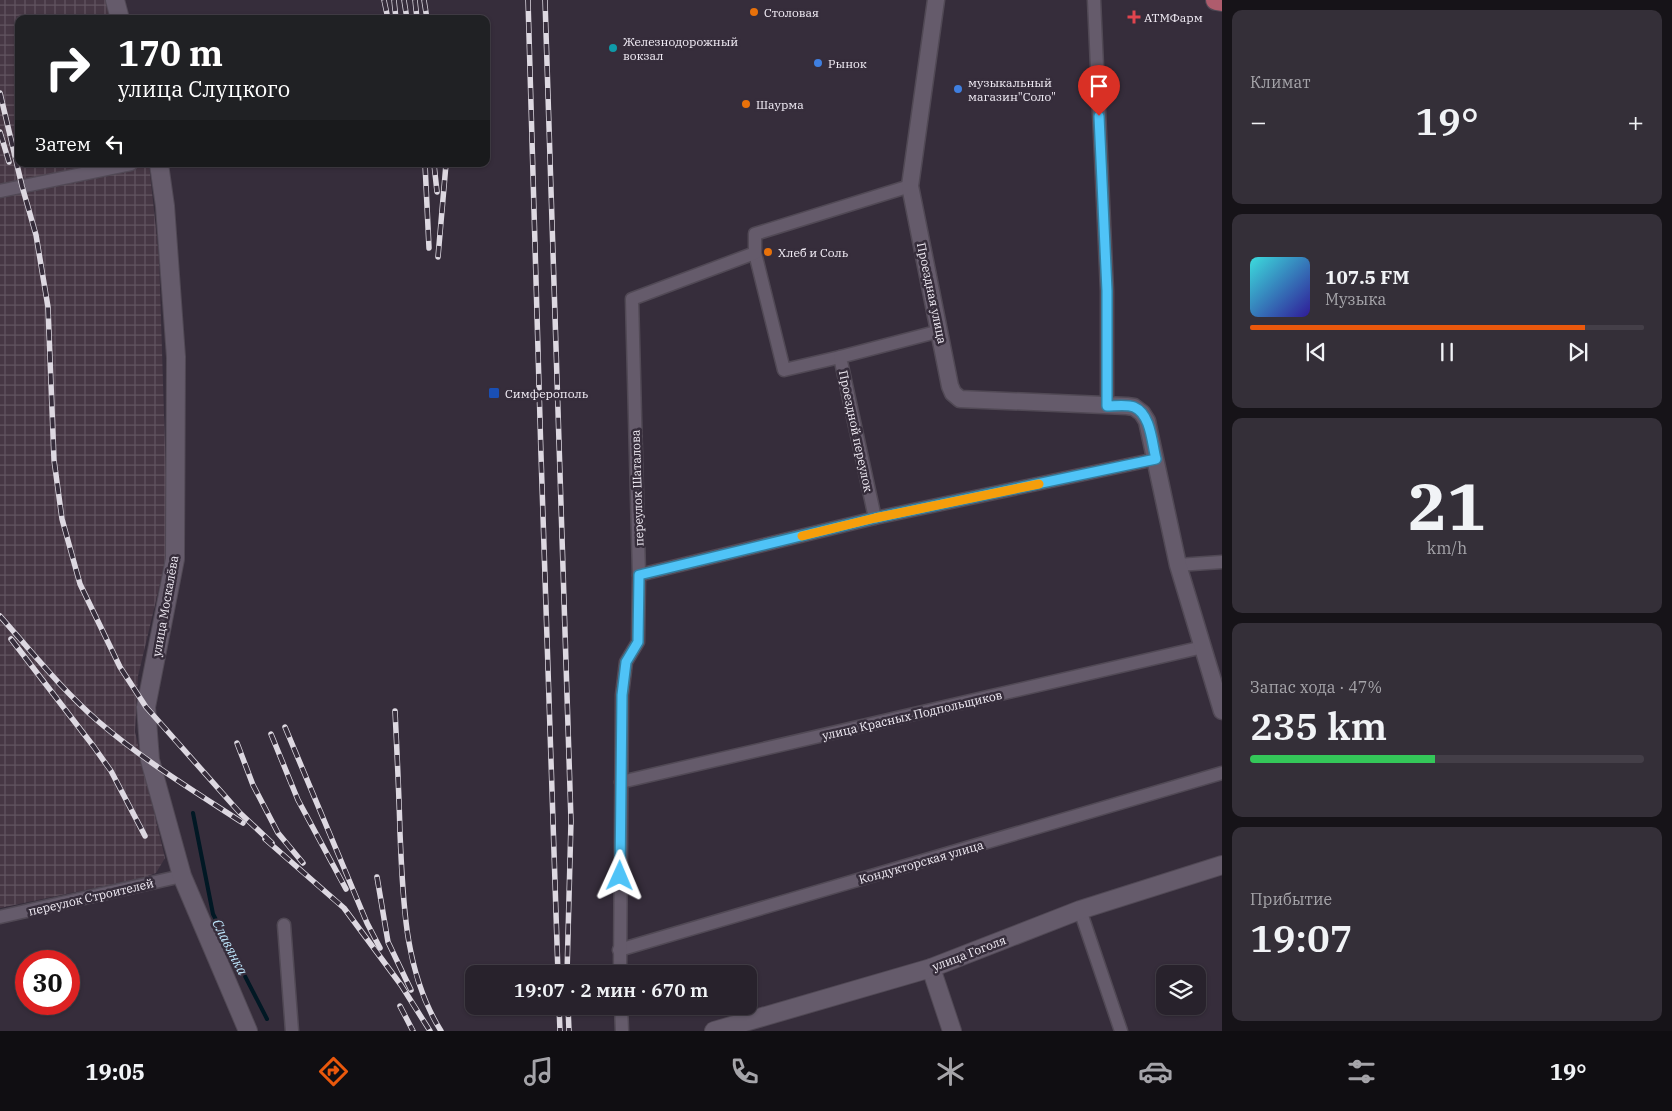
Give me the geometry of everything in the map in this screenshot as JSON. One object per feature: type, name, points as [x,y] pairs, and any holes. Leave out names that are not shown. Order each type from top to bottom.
[{"type":"main road","points":[[115,0],[119,15]]},
{"type":"main road","points":[[1216,0],[1222,1]]},
{"type":"main road","name":"улица Москалёва","points":[[159,167],[167,225],[176,357],[175,559],[146,707],[150,760],[182,876],[248,1031]]},
{"type":"main road","name":"улица Гоголя","points":[[714,1031],[931,968],[1080,910],[1222,865]]},
{"type":"main road","points":[[931,968],[952,1031]]},
{"type":"street","name":"Проездная улица","points":[[936,0],[910,186],[950,386],[953,393],[960,399],[1134,407],[1142,413],[1147,421],[1156,459]]},
{"type":"street","points":[[1094,0],[1107,291],[1107,406]]},
{"type":"street","points":[[0,191],[116,167]]},
{"type":"street","points":[[840,357],[784,370],[755,253],[755,234],[910,186]]},
{"type":"street","name":"переулок Шаталова","points":[[620,965],[622,695],[626,662],[638,642],[639,575],[632,299],[755,253]]},
{"type":"street","name":"Проездной переулок","points":[[875,518],[840,357],[940,331]]},
{"type":"street","points":[[639,575],[875,518],[1156,459],[1178,565],[1222,711]]},
{"type":"street","points":[[1178,565],[1222,562]]},
{"type":"street","name":"улица Красных Подпольщиков","points":[[622,782],[1203,648]]},
{"type":"street","name":"Кондукторская улица","points":[[619,950],[1222,773]]},
{"type":"street","name":"переулок Строителей","points":[[0,917],[182,876]]},
{"type":"street","points":[[1080,910],[1121,1031]]},
{"type":"street","points":[[284,925],[292,1031]]},
{"type":"street","points":[[621,1015],[622,1031]]},
{"type":"shaded area","points":[[0,0],[107,0],[112,15],[15,15],[15,167],[149,167],[159,257],[166,477],[165,563],[138,676],[135,732],[165,858],[156,873],[142,878],[0,908]]},
{"type":"waterway","name":"Славянка","points":[[193,813],[213,914],[267,1019]]},
{"type":"railway","points":[[384,0],[387,15]]},
{"type":"railway","points":[[394,0],[396,15]]},
{"type":"railway","points":[[404,0],[406,15]]},
{"type":"railway","points":[[415,0],[417,15]]},
{"type":"railway","points":[[424,0],[426,15]]},
{"type":"railway","points":[[528,0],[558,965]]},
{"type":"railway","points":[[545,0],[571,821],[567,965]]},
{"type":"railway","points":[[0,93],[15,156]]},
{"type":"railway","points":[[0,132],[9,162]]},
{"type":"railway","points":[[18,167],[36,235],[48,307],[54,460],[62,519],[80,584],[120,667],[146,707],[240,813],[272,843]]},
{"type":"railway","points":[[425,167],[429,248]]},
{"type":"railway","points":[[434,167],[437,192]]},
{"type":"railway","points":[[438,257],[446,167]]},
{"type":"railway","points":[[0,616],[60,684],[99,722],[151,762],[243,823]]},
{"type":"railway","points":[[11,639],[111,771],[145,836]]},
{"type":"railway","points":[[395,711],[402,884],[408,935],[419,985],[441,1031]]},
{"type":"railway","points":[[285,727],[367,923],[380,948]]},
{"type":"railway","points":[[271,734],[298,800],[346,889]]},
{"type":"railway","points":[[237,743],[253,785],[278,833],[303,863]]},
{"type":"railway","points":[[265,839],[344,908],[401,985],[430,1031]]},
{"type":"railway","points":[[377,877],[388,942],[411,990]]},
{"type":"railway","points":[[400,1006],[413,1031]]},
{"type":"railway","points":[[559,1015],[560,1031]]},
{"type":"railway","points":[[568,1015],[569,1031]]},
{"type":"slow traffic","points":[[802,536],[875,518],[1039,484]]},
{"type":"place","name":"Столовая","points":[[754,12]]},
{"type":"place","name":"АТМФарм","points":[[1134,17]]},
{"type":"place","name":"Железнодорожный вокзал","points":[[613,48]]},
{"type":"place","name":"Рынок","points":[[818,63]]},
{"type":"place","name":"музыкальный магазин\"Соло\"","points":[[958,89]]},
{"type":"place","name":"Шаурма","points":[[746,104]]},
{"type":"place","name":"Хлеб и Соль","points":[[768,252]]},
{"type":"place","name":"Симферополь","points":[[494,393]]},
{"type":"route","points":[[620,876],[622,695],[626,662],[638,642],[639,575],[875,518],[1156,459],[1147,421],[1142,413],[1134,407],[1107,406],[1107,291],[1099,116]]}]
